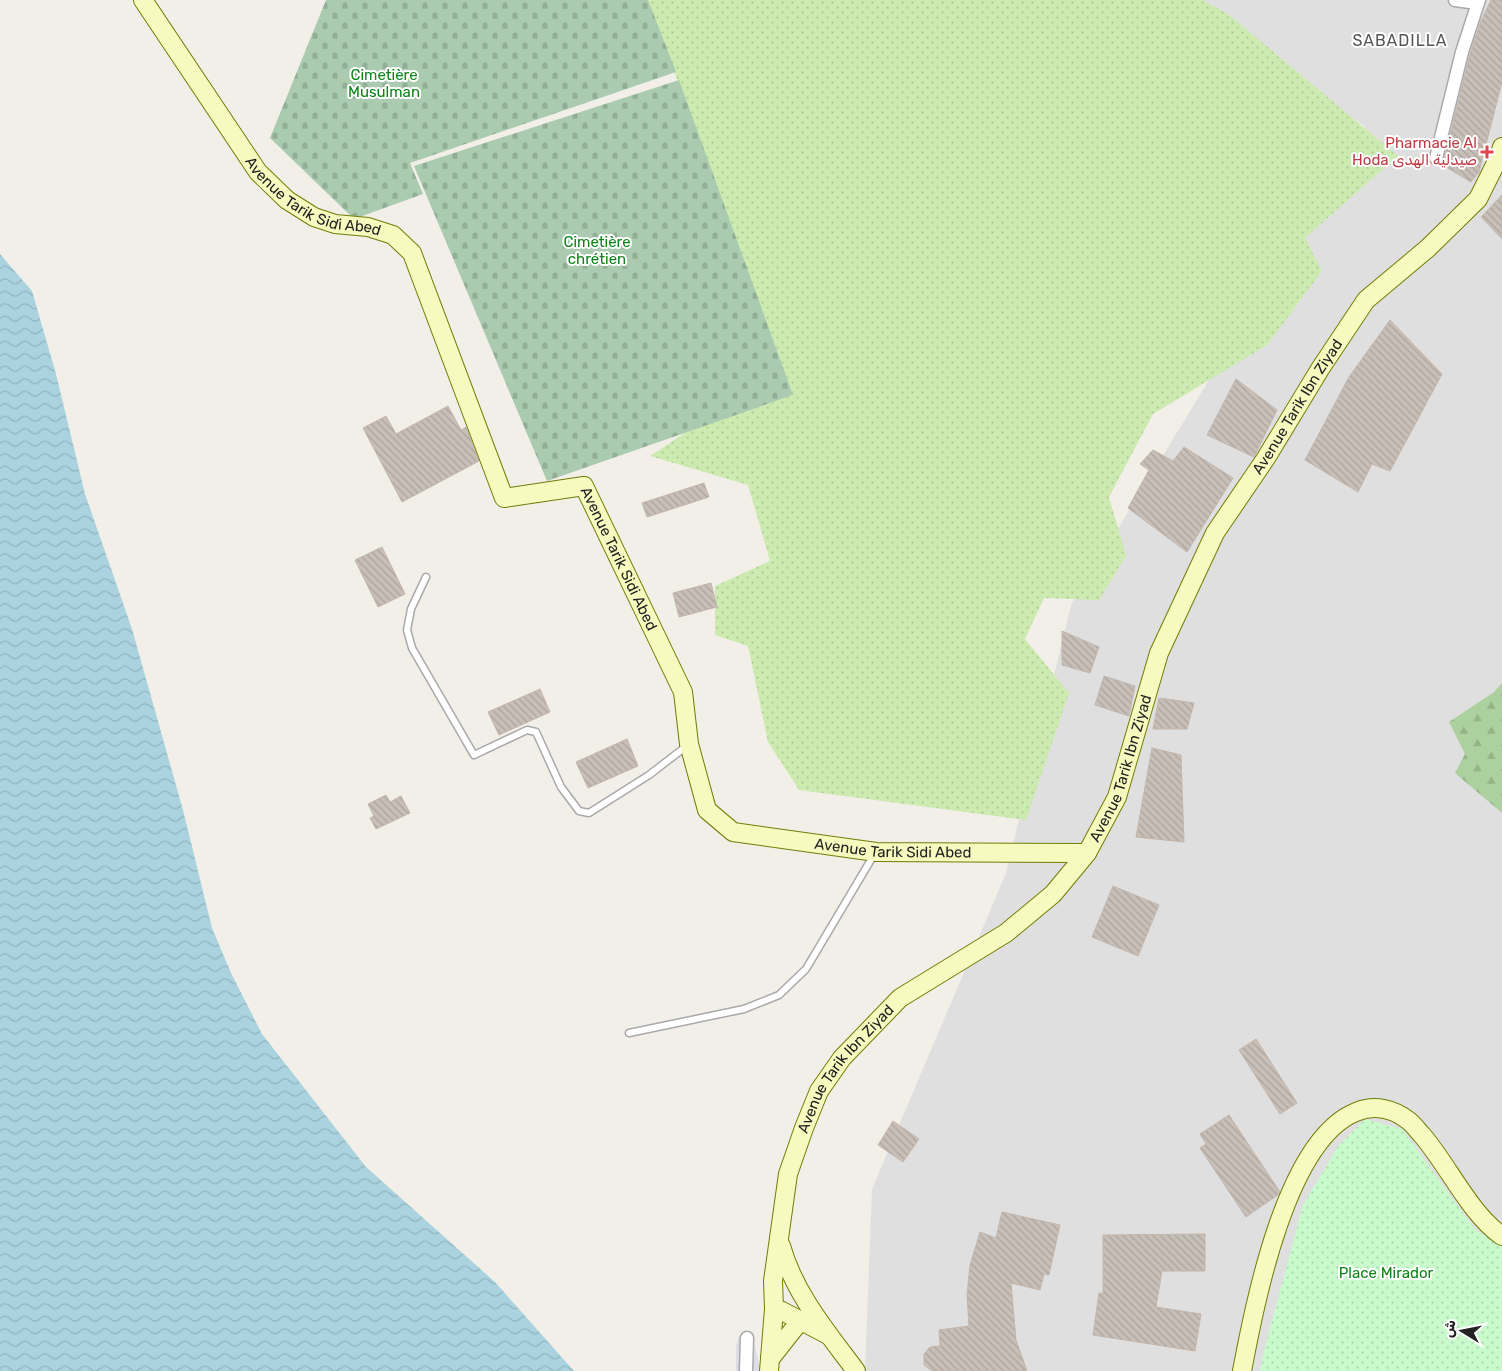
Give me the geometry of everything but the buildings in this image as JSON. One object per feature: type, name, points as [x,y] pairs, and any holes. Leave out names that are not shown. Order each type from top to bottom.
[{"type":"street","name":"Avenue Tarik Sidi Abed","points":[[142,0],[258,172],[287,200],[314,217],[335,224],[368,226],[393,235],[412,253],[504,498],[584,486],[683,692],[689,744],[706,810],[733,832],[876,852],[1086,853]]},
{"type":"street","points":[[1436,158],[1462,52],[1478,2],[1455,0]]},
{"type":"street","name":"Avenue Tarik Ibn Ziyad","points":[[769,1365],[774,1309],[773,1281],[788,1174],[804,1128],[820,1091],[842,1058],[900,998],[1006,932],[1053,894],[1086,853],[1117,797],[1159,653],[1215,533],[1266,458],[1320,369],[1366,300],[1428,248],[1478,199],[1501,155]]},
{"type":"street","points":[[1242,1371],[1264,1273],[1284,1211],[1302,1169],[1324,1135],[1346,1116],[1367,1107],[1388,1109],[1409,1121],[1432,1147],[1472,1205],[1493,1230],[1502,1236]]},
{"type":"street","points":[[779,1240],[786,1265],[801,1292],[856,1371]]},
{"type":"street","points":[[773,1281],[782,1282],[801,1292]]},
{"type":"street","points":[[774,1309],[782,1311],[830,1336]]},
{"type":"street","points":[[769,1365],[800,1321]]},
{"type":"street","points":[[746,1371],[747,1338]]},
{"type":"lane","points":[[426,578],[411,609],[407,630],[412,648],[474,755],[527,730],[536,732],[561,787],[579,812],[590,813],[649,775],[689,744]]},
{"type":"lane","points":[[629,1033],[744,1009],[779,995],[806,969],[876,852]]},
{"type":"shaded area","points":[[1159,0],[1502,0],[1502,1371],[865,1371],[872,1189],[1006,873],[1071,605],[1365,126]]},
{"type":"shaded area","points":[[739,1336],[753,1339],[761,1371],[736,1371],[736,1345]]},
{"type":"green space","name":"Cimetière Musulman","points":[[326,0],[648,0],[676,72],[410,163],[423,194],[354,219],[270,138]]},
{"type":"green space","points":[[648,0],[1203,0],[1228,14],[1398,156],[1305,238],[1322,271],[1267,345],[1153,414],[1109,497],[1126,556],[1099,600],[1044,598],[1025,639],[1069,693],[1026,820],[799,790],[768,742],[748,646],[715,635],[715,586],[770,561],[748,485],[650,456],[688,431],[793,395]]},
{"type":"green space","name":"Cimetière chrétien","points":[[679,80],[793,395],[547,481],[414,166]]},
{"type":"green space","points":[[1502,683],[1502,813],[1455,773],[1465,754],[1449,722],[1494,692]]},
{"type":"green space","name":"Place Mirador","points":[[1365,1119],[1402,1129],[1476,1231],[1502,1244],[1502,1371],[1260,1371],[1303,1205],[1339,1145]]},
{"type":"water","points":[[0,254],[32,291],[56,374],[85,494],[132,629],[183,810],[212,928],[231,973],[262,1034],[366,1167],[495,1282],[574,1371],[0,1371]]},
{"type":"place","name":"Pharmacie Al Hoda صيدلية الهدى","points":[[1487,152]]},
{"type":"district","name":"SABADILLA","points":[[1400,40]]}]
